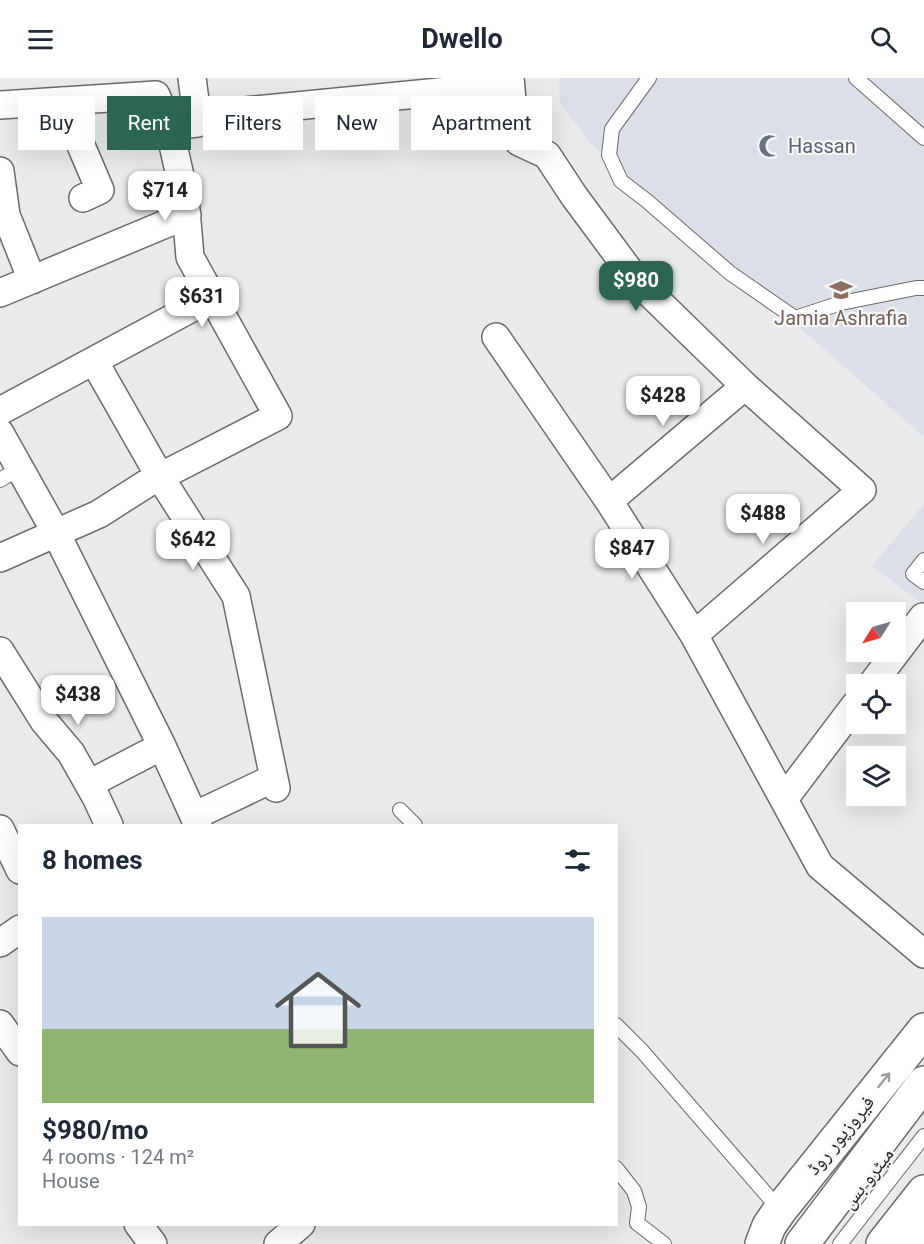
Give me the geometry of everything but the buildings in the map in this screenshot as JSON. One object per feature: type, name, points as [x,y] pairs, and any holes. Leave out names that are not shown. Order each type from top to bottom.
[{"type":"main road","name":"فیروزپور روڈ","points":[[762,1244],[769,1226],[780,1210],[924,1030]]},
{"type":"main road","points":[[803,1243],[924,1083]]},
{"type":"main road","points":[[883,1244],[924,1192]]},
{"type":"street","points":[[191,124],[198,123],[192,78]]},
{"type":"street","points":[[198,115],[510,81],[519,142],[547,155],[574,196],[637,281],[745,386],[862,490],[694,635]]},
{"type":"street","points":[[140,96],[156,96]]},
{"type":"street","points":[[0,105],[18,104]]},
{"type":"street","points":[[83,150],[100,190],[83,198]]},
{"type":"street","points":[[0,558],[99,514],[146,484],[278,416],[190,257],[185,198],[174,150]]},
{"type":"street","points":[[0,171],[6,215],[32,280]]},
{"type":"street","points":[[0,293],[187,215]]},
{"type":"street","points":[[0,411],[212,297]]},
{"type":"street","points":[[496,337],[609,501],[694,635],[820,866],[924,954]]},
{"type":"street","points":[[0,433],[10,474],[56,533],[162,746],[196,820],[275,783],[236,596],[160,477],[94,361]]},
{"type":"street","points":[[609,501],[745,386]]},
{"type":"street","points":[[880,674],[923,616]]},
{"type":"street","points":[[0,651],[44,721],[71,753],[109,824]]},
{"type":"street","points":[[784,799],[846,717]]},
{"type":"street","points":[[89,784],[162,746]]},
{"type":"street","points":[[0,829],[18,866]]},
{"type":"street","points":[[0,943],[18,930]]},
{"type":"street","points":[[0,1024],[18,1050]]},
{"type":"street","points":[[140,1226],[153,1244]]},
{"type":"street","points":[[278,1244],[299,1226]]},
{"type":"lane","points":[[649,78],[612,129],[609,155],[621,181],[730,273],[795,318],[841,303],[924,288]]},
{"type":"lane","points":[[856,78],[921,130]]},
{"type":"lane","points":[[924,560],[913,574],[924,582]]},
{"type":"lane","points":[[400,810],[414,824]]},
{"type":"lane","points":[[618,1027],[642,1051],[780,1210]]},
{"type":"lane","name":"میٹرو بس","points":[[840,1244],[924,1136]]},
{"type":"lane","points":[[618,1171],[634,1191],[639,1207],[638,1223],[664,1244]]},
{"type":"shaded area","name":"Jamia Ashrafia","points":[[559,78],[924,78],[924,437],[590,143],[560,103]]},
{"type":"shaded area","points":[[924,504],[924,605],[872,566]]},
{"type":"place","name":"Hassan","points":[[770,146]]},
{"type":"place","name":"Jamia Ashrafia","points":[[841,290]]}]
